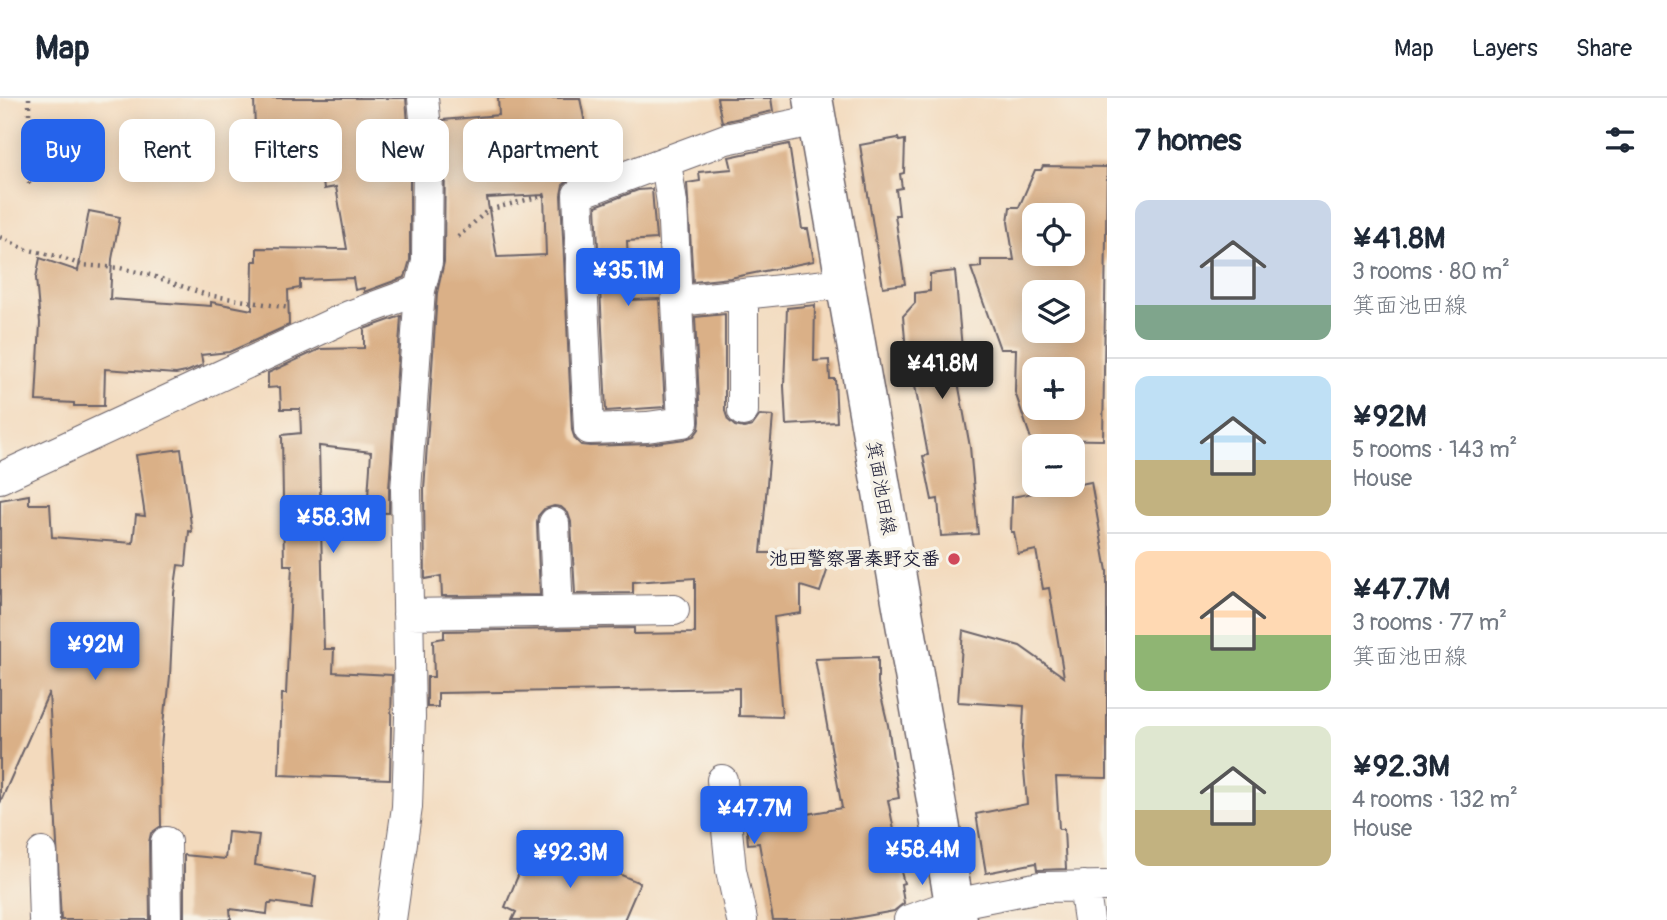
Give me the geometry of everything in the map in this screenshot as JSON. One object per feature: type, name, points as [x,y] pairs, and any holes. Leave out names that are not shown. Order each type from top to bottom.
[{"type":"main road","name":"箕面池田線","points":[[815,109],[955,912]]},
{"type":"street","points":[[391,920],[407,807],[410,718],[406,490],[420,290],[427,262],[428,149],[423,98]]},
{"type":"street","points":[[666,162],[672,203],[679,301],[683,422],[647,427],[589,429],[578,194],[726,139],[815,109]]},
{"type":"street","points":[[679,301],[743,296],[845,282]]},
{"type":"street","points":[[0,478],[349,316],[420,290]]},
{"type":"street","points":[[743,296],[743,411]]},
{"type":"street","points":[[554,523],[558,612]]},
{"type":"street","points":[[408,614],[674,610]]},
{"type":"street","points":[[722,780],[731,870],[742,920]]},
{"type":"street","points":[[166,842],[167,920]]},
{"type":"street","points":[[43,853],[44,920]]},
{"type":"street","points":[[909,920],[955,912],[1040,887],[1096,886],[1089,920]]},
{"type":"path","points":[[29,98],[29,184]]},
{"type":"path","points":[[427,262],[488,210],[561,191],[578,194]]},
{"type":"path","points":[[0,237],[25,249],[81,265],[120,268],[150,275],[206,295],[293,308]]},
{"type":"building","points":[[254,98],[406,98],[408,119],[356,119],[356,182],[410,182],[410,260],[405,277],[364,292],[364,288],[355,290],[353,278],[300,280],[300,288],[288,290],[289,325],[229,352],[201,355],[203,365],[176,374],[105,369],[104,406],[74,406],[74,403],[36,401],[40,323],[36,278],[40,258],[78,271],[89,211],[120,217],[112,259],[110,299],[211,306],[211,302],[252,310],[253,261],[257,261],[257,248],[347,249],[336,187],[324,189],[323,182],[342,182],[342,119],[255,119]]},
{"type":"building","points":[[498,98],[580,98],[584,119],[463,119],[463,182],[566,182],[561,195],[572,430],[581,445],[649,444],[694,436],[700,421],[695,317],[725,314],[725,411],[728,420],[735,426],[744,428],[752,426],[760,415],[773,416],[761,553],[804,553],[830,562],[820,592],[801,586],[801,613],[774,617],[782,717],[739,716],[739,688],[438,693],[438,707],[427,707],[427,677],[434,677],[433,640],[444,638],[444,631],[634,628],[634,634],[695,633],[695,578],[633,582],[633,593],[575,594],[571,522],[568,513],[561,507],[544,509],[538,516],[540,595],[442,596],[441,576],[425,579],[424,490],[437,293],[444,262],[445,182],[449,182],[449,119],[499,115]],"holes":[[[544,195],[546,255],[497,257],[487,198]]]},
{"type":"building","points":[[717,98],[771,98],[773,111],[722,122]]},
{"type":"building","points":[[898,138],[899,141],[905,140],[904,173],[900,174],[902,188],[896,189],[899,215],[895,215],[905,284],[883,287],[860,145]]},
{"type":"building","points":[[789,144],[802,229],[808,229],[814,261],[730,278],[693,282],[687,183],[700,181],[699,172],[732,169],[729,157]]},
{"type":"building","points":[[1043,166],[1107,167],[1103,440],[1085,440],[1085,434],[1029,434],[1025,420],[1085,420],[1085,357],[1022,357],[1022,413],[1015,392],[1016,349],[1000,349],[971,268],[981,267],[981,260],[1014,260],[1008,222],[1010,207],[1019,207],[1035,170],[1041,170]]},
{"type":"building","points":[[652,189],[656,239],[627,241],[630,300],[659,299],[665,407],[606,411],[596,206],[638,190]]},
{"type":"building","points":[[955,271],[965,382],[958,382],[970,447],[978,534],[941,536],[938,499],[932,500],[923,456],[928,455],[915,386],[909,386],[903,316],[915,303],[915,293],[930,291],[930,274]]},
{"type":"building","points":[[815,305],[814,361],[829,360],[830,379],[835,379],[837,422],[786,425],[784,386],[787,308]]},
{"type":"building","points":[[401,316],[389,513],[367,512],[371,452],[319,446],[324,649],[334,649],[333,672],[392,675],[390,779],[279,775],[292,565],[284,565],[282,435],[301,433],[300,409],[281,409],[280,387],[268,388],[268,373],[320,349],[364,348],[364,329]]},
{"type":"building","points":[[181,449],[192,532],[189,531],[186,566],[178,565],[174,593],[170,676],[160,758],[161,826],[151,833],[149,842],[150,920],[61,920],[49,692],[0,803],[0,500],[29,495],[29,504],[50,504],[52,537],[133,543],[136,515],[145,516],[136,455]]},
{"type":"building","points":[[1091,482],[1107,571],[1107,778],[1056,777],[1059,829],[1064,829],[1066,869],[1037,870],[1036,863],[986,873],[976,814],[1027,804],[1022,748],[1024,706],[958,702],[963,630],[1020,646],[1064,677],[1049,588],[1043,589],[1036,550],[1018,554],[1014,532],[1011,532],[1012,497],[1085,497],[1085,483]]},
{"type":"building","points":[[878,657],[878,683],[888,725],[899,798],[888,800],[894,830],[890,830],[904,883],[901,884],[904,903],[894,911],[845,920],[773,920],[759,843],[748,844],[744,796],[788,792],[790,817],[842,808],[815,659]]},
{"type":"building","points":[[228,832],[259,835],[255,865],[316,876],[312,908],[272,902],[268,904],[267,914],[230,909],[231,920],[184,920],[184,855],[225,859]]},
{"type":"building","points":[[545,842],[640,883],[624,920],[512,920],[516,912],[505,907],[524,861],[535,866]]},
{"type":"place","name":"池田警察署秦野交番","points":[[954,559]]}]
